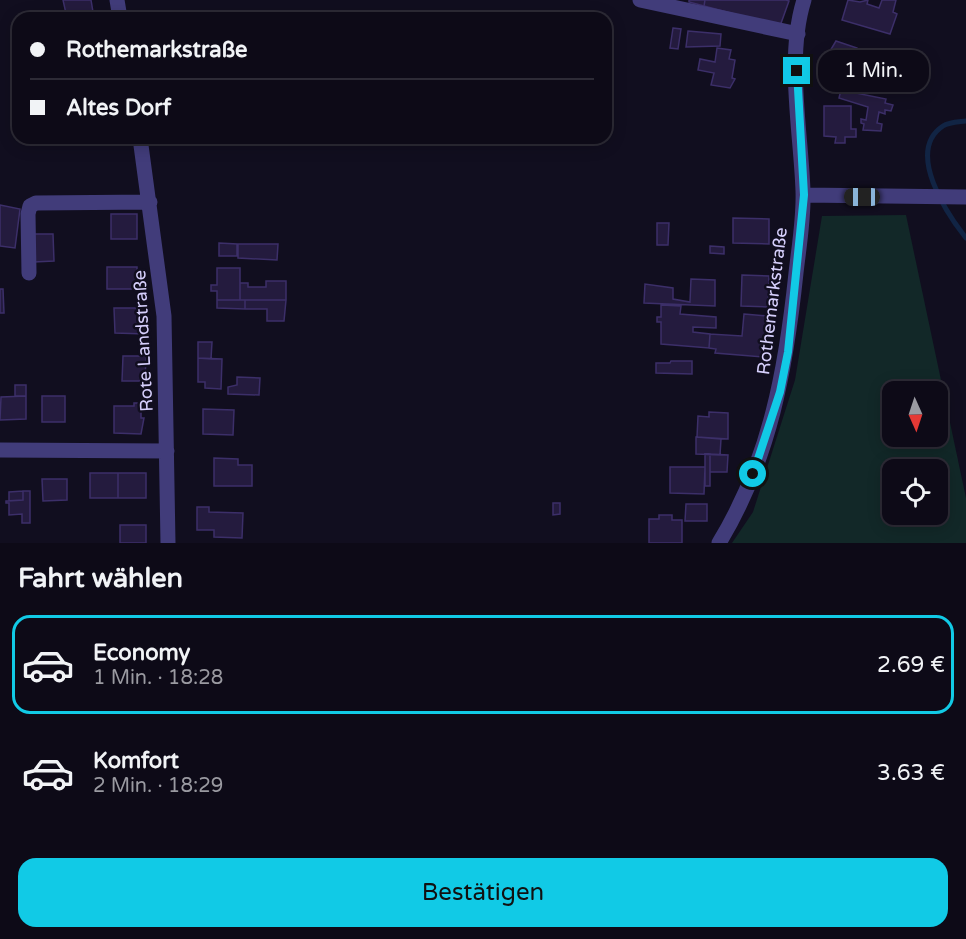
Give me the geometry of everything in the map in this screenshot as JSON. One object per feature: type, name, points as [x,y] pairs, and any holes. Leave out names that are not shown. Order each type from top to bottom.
[{"type":"street","points":[[640,0],[798,34]]},
{"type":"street","name":"Rothemarkstraße","points":[[719,543],[745,494],[780,392],[788,352],[804,195],[798,130],[798,34],[804,0]]},
{"type":"street","name":"Rote Landstraße","points":[[141,144],[164,316],[168,543]]},
{"type":"street","points":[[804,195],[964,197]]},
{"type":"street","points":[[29,273],[28,214],[30,206],[150,202]]},
{"type":"street","points":[[0,450],[167,450]]},
{"type":"green space","points":[[906,215],[941,381],[882,381],[882,447],[948,447],[948,413],[966,498],[966,543],[732,543],[753,512],[795,380],[822,216]]},
{"type":"building","points":[[63,0],[91,0],[93,12],[66,12]]},
{"type":"building","points":[[689,0],[705,0],[704,6],[689,2]]},
{"type":"building","points":[[705,0],[789,1],[780,26],[704,6]]},
{"type":"building","points":[[848,0],[860,2],[868,0],[867,4],[879,8],[882,0],[896,0],[893,12],[897,14],[890,34],[842,20]]},
{"type":"building","points":[[673,28],[681,29],[678,49],[670,48]]},
{"type":"building","points":[[688,31],[721,34],[720,46],[686,47]]},
{"type":"building","points":[[836,41],[857,48],[855,67],[851,68],[848,78],[827,71],[832,54],[830,51]]},
{"type":"building","points":[[717,48],[731,50],[729,59],[735,60],[732,78],[735,79],[730,88],[711,85],[714,73],[698,70],[700,59],[715,62]]},
{"type":"building","points":[[846,81],[861,86],[858,93],[843,89]]},
{"type":"building","points":[[841,90],[886,99],[885,103],[893,105],[891,111],[885,110],[885,114],[879,112],[877,123],[882,124],[881,131],[863,130],[864,124],[861,123],[861,119],[866,120],[868,107],[839,98]]},
{"type":"building","points":[[824,106],[851,106],[851,129],[856,129],[856,137],[845,137],[845,143],[835,143],[836,137],[824,136]]},
{"type":"building","points":[[0,205],[20,209],[15,248],[0,246]]},
{"type":"building","points":[[111,214],[137,214],[137,239],[111,239]]},
{"type":"building","points":[[733,218],[769,219],[769,244],[733,243]]},
{"type":"building","points":[[657,223],[669,223],[668,245],[657,245]]},
{"type":"building","points":[[33,234],[53,234],[54,261],[34,262]]},
{"type":"building","points":[[219,243],[237,244],[237,256],[219,256]]},
{"type":"building","points":[[238,244],[278,244],[277,260],[238,258]]},
{"type":"building","points":[[710,246],[724,247],[724,254],[710,253]]},
{"type":"building","points":[[107,267],[137,267],[137,289],[107,289]]},
{"type":"building","points":[[217,268],[240,268],[240,300],[217,300],[217,291],[211,291],[211,285],[217,285]]},
{"type":"building","points":[[742,275],[769,276],[768,307],[741,306]]},
{"type":"building","points":[[691,279],[715,280],[715,306],[644,303],[645,284],[673,288],[673,299],[690,302]]},
{"type":"building","points":[[266,281],[286,281],[286,300],[240,300],[240,283],[248,283],[248,287],[266,287]]},
{"type":"building","points":[[0,289],[3,289],[4,313],[0,313]]},
{"type":"building","points":[[217,300],[245,300],[245,309],[217,308]]},
{"type":"building","points":[[245,300],[286,300],[284,321],[267,321],[267,309],[245,309]]},
{"type":"building","points":[[661,305],[681,306],[680,314],[716,317],[716,328],[693,327],[693,332],[710,334],[709,348],[661,344],[661,322],[657,322],[657,317],[661,317]]},
{"type":"building","points":[[114,308],[146,308],[146,334],[115,333]]},
{"type":"building","points":[[744,314],[767,316],[768,335],[765,335],[763,357],[715,353],[716,349],[709,348],[710,334],[742,336]]},
{"type":"building","points":[[198,342],[212,342],[211,359],[198,358]]},
{"type":"building","points":[[123,356],[146,356],[145,381],[122,381]]},
{"type":"building","points":[[198,358],[222,359],[221,389],[205,388],[205,382],[198,382]]},
{"type":"building","points":[[671,361],[692,361],[692,374],[656,373],[656,363],[670,363]]},
{"type":"building","points":[[237,377],[260,378],[259,395],[228,394],[228,387],[237,385]]},
{"type":"building","points":[[15,385],[26,385],[26,396],[15,396]]},
{"type":"building","points":[[26,396],[26,419],[0,420],[1,397]]},
{"type":"building","points":[[42,396],[65,396],[65,422],[42,422]]},
{"type":"building","points":[[134,403],[141,403],[141,418],[144,418],[141,434],[114,433],[114,406],[134,406]]},
{"type":"building","points":[[203,409],[234,410],[233,435],[203,434]]},
{"type":"building","points":[[709,412],[728,413],[728,439],[697,437],[698,416],[709,417]]},
{"type":"building","points":[[696,437],[721,439],[720,455],[696,454]]},
{"type":"building","points":[[705,454],[710,454],[710,486],[705,486]]},
{"type":"building","points":[[710,454],[728,455],[727,472],[710,472]]},
{"type":"building","points":[[214,458],[238,459],[238,465],[252,465],[252,486],[214,486]]},
{"type":"building","points":[[670,467],[705,467],[704,494],[670,493]]},
{"type":"building","points":[[90,473],[118,473],[118,498],[90,498]]},
{"type":"building","points":[[118,473],[146,473],[146,498],[118,498]]},
{"type":"building","points":[[42,479],[67,479],[67,500],[43,501]]},
{"type":"building","points":[[23,491],[30,491],[30,523],[22,523],[22,514],[9,515],[9,503],[6,503],[6,501],[23,500]]},
{"type":"building","points":[[23,491],[23,500],[9,501],[9,492]]},
{"type":"building","points":[[553,503],[560,503],[560,514],[553,515]]},
{"type":"building","points":[[686,504],[707,504],[707,521],[685,521]]},
{"type":"building","points":[[197,507],[209,507],[209,512],[243,513],[242,538],[214,537],[214,530],[197,530]]},
{"type":"building","points":[[659,515],[672,515],[672,520],[682,520],[682,543],[649,543],[649,519],[659,519]]},
{"type":"building","points":[[120,525],[146,525],[146,543],[120,543]]},
{"type":"waterway","points":[[966,121],[943,126],[932,137],[928,151],[929,166],[940,199],[966,238]]},
{"type":"route","points":[[753,474],[780,392],[788,352],[804,195],[798,130],[797,71]]}]
